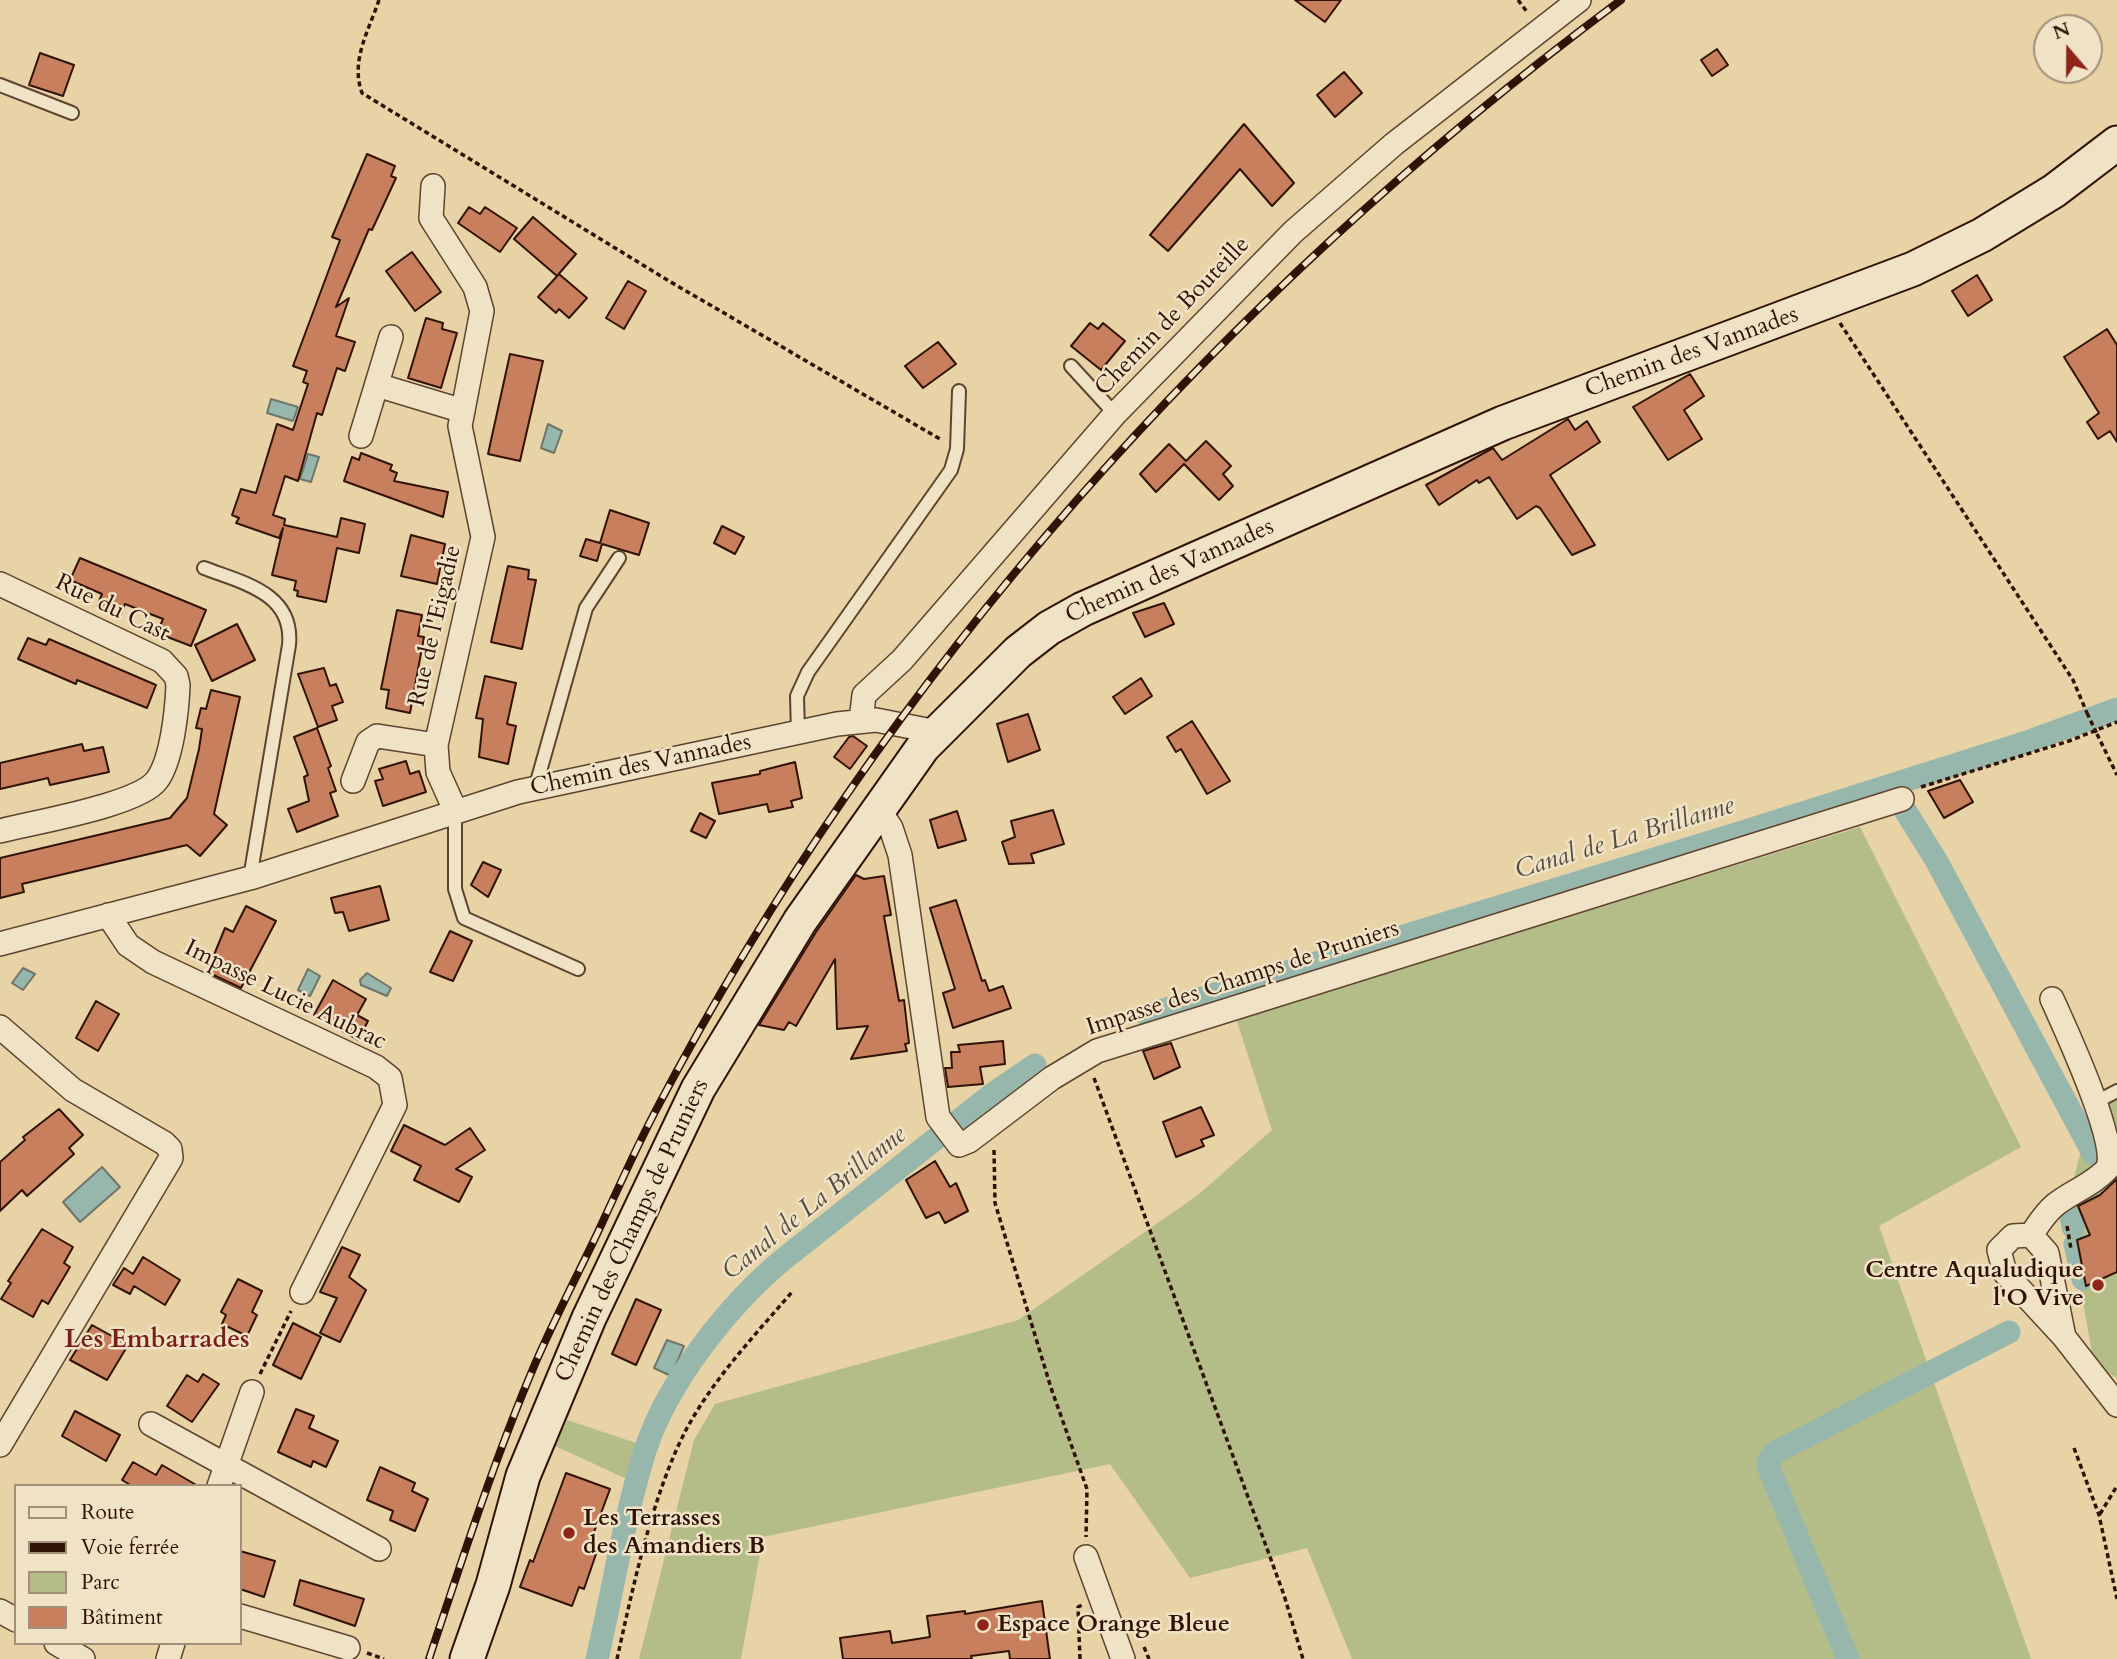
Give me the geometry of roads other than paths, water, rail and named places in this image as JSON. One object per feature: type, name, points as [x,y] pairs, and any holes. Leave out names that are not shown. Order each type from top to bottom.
[{"type":"street","name":"Chemin de Bouteille","points":[[861,721],[864,695],[902,660],[1115,414],[1293,232],[1394,144],[1579,0]]},
{"type":"street","name":"Chemin des Vannades","points":[[0,944],[250,877],[454,810],[535,789],[861,721],[899,723],[937,732],[1018,652],[1049,628],[1083,609],[1503,423],[1828,304],[1913,269],[1982,235],[2054,191],[2117,143]]},
{"type":"street","name":"Rue de l'Eigadie","points":[[433,186],[431,218],[475,287],[482,311],[460,439],[483,537],[436,745],[438,772],[454,810]]},
{"type":"street","points":[[361,436],[391,337]]},
{"type":"street","points":[[377,385],[463,411]]},
{"type":"street","name":"Rue du Cast","points":[[0,831],[127,799],[148,789],[159,778],[167,760],[178,685],[176,677],[162,660],[1,585]]},
{"type":"street","name":"Chemin des Champs de Pruniers","points":[[467,1659],[493,1586],[523,1476],[589,1318],[665,1153],[698,1089],[760,985],[877,807],[937,732]]},
{"type":"street","points":[[353,780],[368,742],[377,736],[436,745]]},
{"type":"street","name":"Impasse des Champs de Pruniers","points":[[877,807],[891,828],[900,855],[923,998],[934,1096],[946,1131],[959,1144],[964,1144],[1052,1078],[1086,1057],[1902,799]]},
{"type":"street","name":"Impasse Lucie Aubrac","points":[[108,915],[119,935],[153,962],[376,1067],[390,1078],[395,1105],[302,1292]]},
{"type":"street","points":[[2052,999],[2109,1096],[2115,1153],[2110,1166],[2056,1205],[2031,1234],[2013,1236],[2004,1242],[1999,1250],[2000,1264],[2015,1286],[2064,1337],[2117,1405]]},
{"type":"street","points":[[0,1027],[72,1090],[164,1143],[170,1149],[172,1157],[0,1445]]},
{"type":"street","points":[[2031,1234],[2047,1254],[2064,1337]]},
{"type":"street","points":[[220,1484],[252,1392]]},
{"type":"street","points":[[151,1424],[379,1549]]},
{"type":"street","points":[[1086,1557],[1123,1659]]},
{"type":"street","points":[[242,1617],[348,1648]]},
{"type":"street","points":[[59,1645],[83,1659]]},
{"type":"lane","points":[[0,85],[72,113]]},
{"type":"lane","points":[[1071,366],[1115,414]]},
{"type":"lane","points":[[798,733],[796,696],[808,673],[941,487],[957,449],[959,391]]},
{"type":"lane","points":[[535,789],[586,608],[619,558]]},
{"type":"lane","points":[[204,568],[264,591],[281,606],[289,626],[289,645],[250,877]]},
{"type":"lane","points":[[454,810],[454,889],[464,918],[578,969]]},
{"type":"water","points":[[271,399],[298,407],[293,421],[267,413]]},
{"type":"water","points":[[548,424],[562,431],[554,453],[541,448]]},
{"type":"water","points":[[308,454],[319,457],[311,482],[300,479]]},
{"type":"water","points":[[23,968],[35,974],[23,990],[12,983]]},
{"type":"water","points":[[308,969],[320,976],[310,996],[298,990]]},
{"type":"water","points":[[367,973],[391,988],[387,996],[361,985],[360,980]]},
{"type":"water","points":[[102,1167],[120,1187],[80,1222],[63,1202]]},
{"type":"water","points":[[667,1340],[684,1346],[671,1376],[654,1368]]},
{"type":"waterway","name":"Canal de La Brillanne","points":[[1147,1015],[1752,829],[2024,743],[2117,709]]},
{"type":"waterway","name":"Canal de La Brillanne","points":[[1903,807],[1936,860],[2093,1153]]},
{"type":"waterway","name":"Canal de La Brillanne","points":[[597,1659],[625,1528],[645,1451],[668,1398],[684,1371],[722,1321],[764,1276],[991,1095],[1035,1065]]},
{"type":"waterway","name":"Canal de La Brillanne","points":[[2070,1211],[2073,1227]]},
{"type":"waterway","name":"Canal de La Brillanne","points":[[2075,1244],[2083,1279]]},
{"type":"waterway","name":"Canal de La Brillanne","points":[[1848,1659],[1768,1466],[1770,1458],[1776,1452],[2009,1332]]},
{"type":"railway","points":[[429,1659],[479,1510],[520,1400],[641,1140],[748,948],[848,792],[958,643],[1076,501],[1202,365],[1335,236],[1475,114],[1621,0]]},
{"type":"place","name":"Centre Aqualudique l'O Vive","points":[[2098,1285]]},
{"type":"place","name":"Les Terrasses des Amandiers B","points":[[569,1533]]},
{"type":"place","name":"Espace Orange Bleue","points":[[983,1625]]},
{"type":"district","name":"Les Embarrades","points":[[157,1341]]}]
